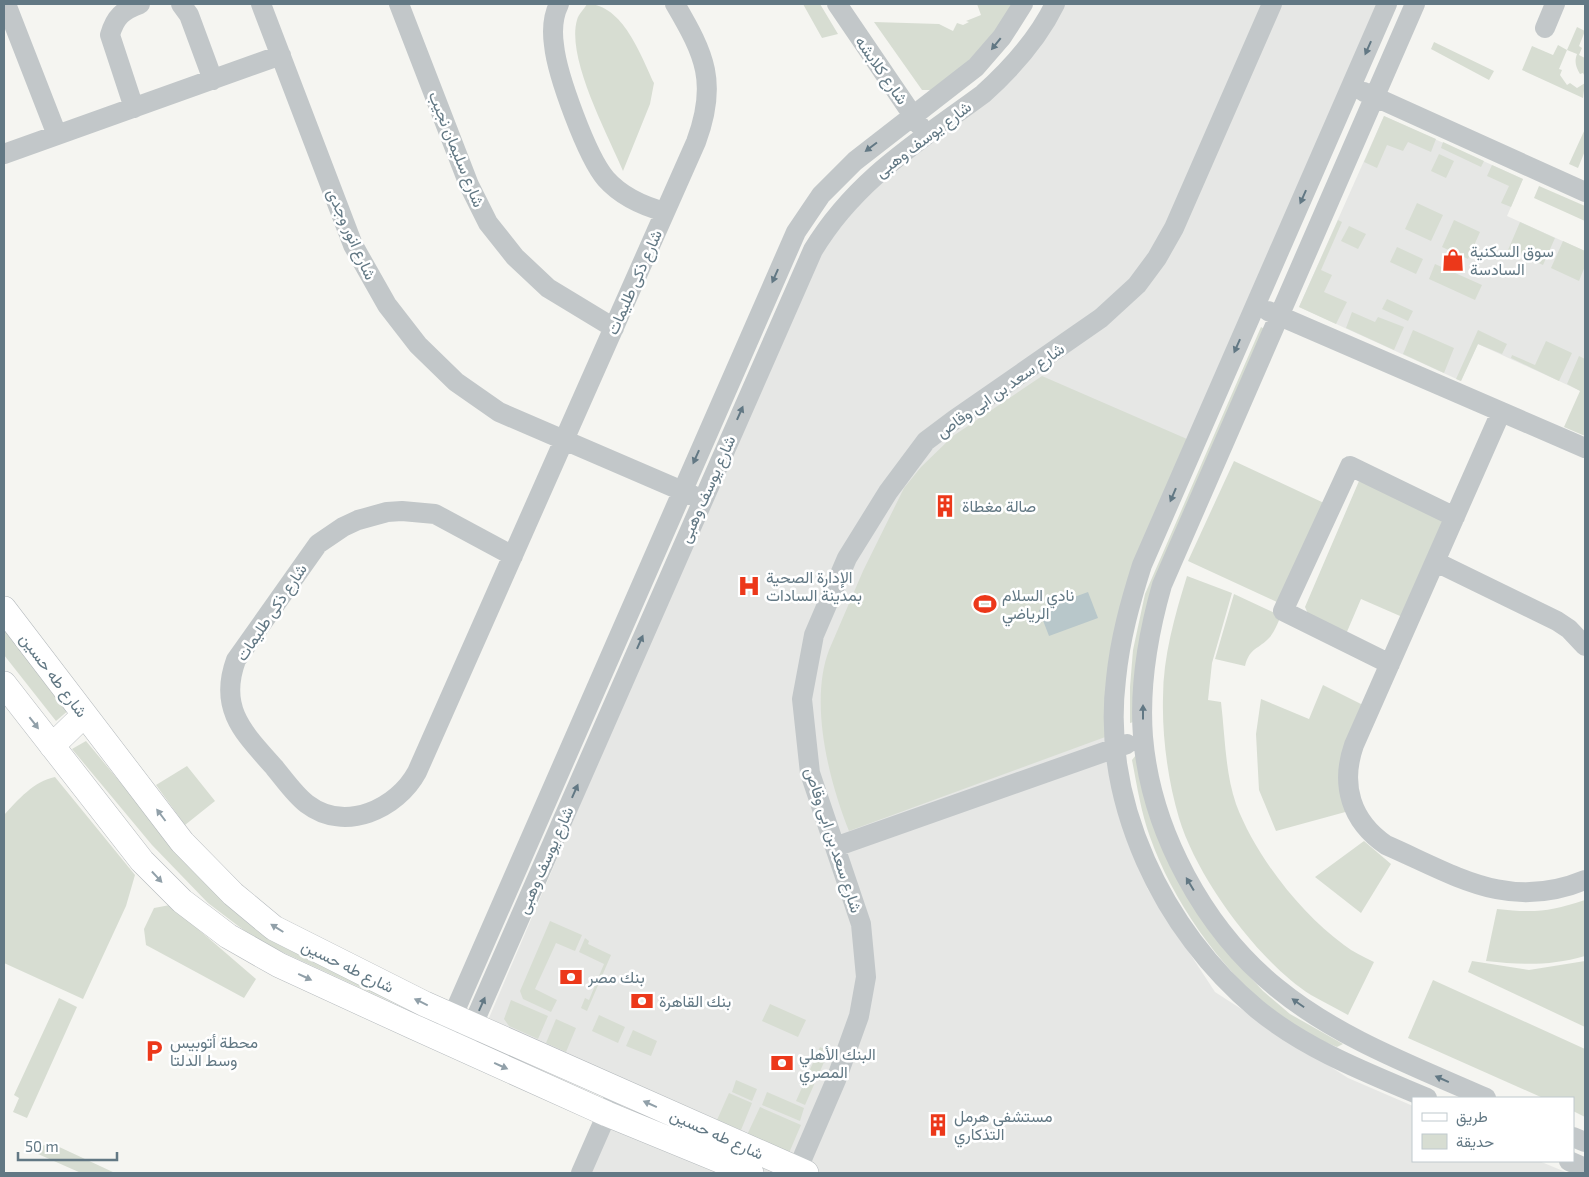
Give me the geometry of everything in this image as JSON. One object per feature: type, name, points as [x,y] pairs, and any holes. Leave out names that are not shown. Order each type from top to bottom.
[{"type":"main road","name":"شارع طه حسين","points":[[4,609],[182,842],[214,876],[274,928],[463,1020],[800,1172]]},
{"type":"main road","name":"شارع طه حسين","points":[[4,684],[142,861],[168,888],[204,919],[253,951],[279,965],[607,1114],[751,1173]]},
{"type":"main road","points":[[52,746],[84,715]]},
{"type":"street","points":[[6,4],[57,135]]},
{"type":"street","points":[[134,108],[110,34],[118,15],[126,9],[140,4]]},
{"type":"street","points":[[181,4],[189,15],[213,80]]},
{"type":"street","name":"شارع انور وجدى","points":[[261,4],[353,244],[374,286],[401,324],[436,364],[477,399],[499,412],[702,500]]},
{"type":"street","name":"شارع سليمان نجيب","points":[[399,4],[469,185],[488,223],[515,257],[548,288],[614,328]]},
{"type":"street","points":[[559,4],[554,20],[554,47],[561,74],[591,156],[608,180],[626,196],[648,208],[665,212]]},
{"type":"street","name":"شارع ذكى طليمات","points":[[513,556],[435,514],[418,511],[372,515],[343,527],[318,544],[236,660],[230,681],[234,714],[242,729],[306,804],[327,813],[361,815],[383,808],[407,789],[417,772],[513,556],[564,440],[614,328],[702,127],[707,95],[704,66],[699,47],[675,4]]},
{"type":"street","name":"شارع كلابشه","points":[[837,4],[927,136]]},
{"type":"street","name":"شارع يوسف وهبى","points":[[463,1020],[682,491],[796,232],[822,195],[838,177],[873,146],[976,67],[1002,37],[1023,4]]},
{"type":"street","name":"شارع يوسف وهبى","points":[[452,1045],[702,500],[804,266],[823,234],[858,190],[887,164],[983,94],[1000,79],[1029,45],[1055,4]]},
{"type":"street","name":"شارع سعد بن ابى وقاص","points":[[800,1172],[859,1016],[866,976],[861,924],[810,773],[802,699],[814,635],[847,558],[888,492],[926,442],[954,420],[1101,318],[1137,285],[1157,258],[1174,228],[1272,4]]},
{"type":"street","points":[[1387,4],[1142,565],[1125,617],[1115,680],[1116,747],[1123,792],[1143,857],[1164,898],[1192,942],[1219,974],[1258,1009],[1304,1042],[1348,1064],[1424,1097]]},
{"type":"street","points":[[1415,4],[1162,585],[1155,610],[1145,663],[1144,738],[1153,790],[1167,836],[1186,878],[1211,918],[1242,955],[1276,988],[1356,1040],[1484,1097]]},
{"type":"street","points":[[1544,28],[1555,4]]},
{"type":"street","points":[[4,154],[281,55]]},
{"type":"street","points":[[1351,86],[1585,192]]},
{"type":"street","points":[[1255,305],[1585,448]]},
{"type":"street","points":[[1501,412],[1354,746],[1347,768],[1351,802],[1358,818],[1368,831],[1386,845],[1486,888],[1533,893],[1562,889],[1585,880]]},
{"type":"street","points":[[1390,664],[1283,611],[1350,466],[1455,517]]},
{"type":"street","points":[[1436,562],[1557,621],[1574,633],[1585,646]]},
{"type":"street","points":[[835,847],[1144,738]]},
{"type":"street","points":[[1348,1064],[1356,1040]]},
{"type":"street","points":[[581,1173],[618,1089]]},
{"type":"street","points":[[1571,1162],[1585,1168]]},
{"type":"shaded area","points":[[1057,4],[1386,4],[1123,616],[1122,798],[1147,888],[1215,992],[1348,1078],[1412,1106],[1412,1162],[1541,1162],[1568,1173],[811,1173],[489,1018],[810,265],[877,183],[952,129]]},
{"type":"shaded area","name":"سوق السكنية السادسة","points":[[1384,116],[1523,179],[1507,216],[1585,251],[1585,393],[1478,344],[1461,381],[1299,307]]},
{"type":"shaded area","points":[[1088,592],[1098,618],[1049,636],[1039,610]]},
{"type":"shaded area","points":[[617,1099],[785,1173],[586,1173]]},
{"type":"green space","points":[[587,4],[600,6],[621,22],[637,46],[654,83],[650,104],[623,171],[590,96],[577,55],[575,36],[577,20]]},
{"type":"green space","points":[[803,4],[820,4],[838,34],[822,38]]},
{"type":"green space","points":[[977,4],[1016,4],[994,38],[936,90],[922,90],[874,22],[939,24],[953,31],[957,23],[963,25],[969,22],[966,21],[981,15]]},
{"type":"green space","points":[[1577,27],[1585,31],[1579,46],[1582,48],[1579,55],[1585,58],[1585,77],[1583,73],[1580,74],[1577,67],[1577,54],[1567,50]]},
{"type":"green space","points":[[1434,42],[1494,71],[1489,80],[1431,49]]},
{"type":"green space","points":[[1558,45],[1567,50],[1559,69],[1562,70],[1560,75],[1567,85],[1570,83],[1577,88],[1585,83],[1583,98],[1522,70],[1532,46],[1553,55]]},
{"type":"green space","points":[[1384,116],[1436,139],[1431,152],[1408,142],[1403,151],[1387,145],[1377,168],[1364,162]]},
{"type":"green space","points":[[1585,129],[1585,151],[1578,168],[1569,164]]},
{"type":"green space","points":[[1443,142],[1484,161],[1481,167],[1441,148]]},
{"type":"green space","points":[[1439,154],[1454,161],[1446,178],[1431,171]]},
{"type":"green space","points":[[1492,165],[1523,179],[1511,207],[1501,203],[1509,186],[1487,176]]},
{"type":"green space","points":[[1539,186],[1585,206],[1585,221],[1534,198]]},
{"type":"green space","points":[[1417,203],[1443,215],[1431,241],[1405,229]]},
{"type":"green space","points":[[1338,220],[1342,222],[1321,270],[1332,275],[1324,292],[1347,302],[1336,324],[1299,307]]},
{"type":"green space","points":[[1454,220],[1480,232],[1468,259],[1442,247]]},
{"type":"green space","points":[[1520,222],[1555,238],[1543,265],[1508,250]]},
{"type":"green space","points":[[1349,226],[1366,234],[1358,249],[1341,241]]},
{"type":"green space","points":[[1563,241],[1585,251],[1585,266],[1579,281],[1551,268]]},
{"type":"green space","points":[[1397,247],[1423,259],[1416,274],[1390,262]]},
{"type":"green space","points":[[1435,264],[1482,285],[1475,300],[1429,279]]},
{"type":"green space","points":[[1387,299],[1413,311],[1408,321],[1382,309]]},
{"type":"green space","points":[[1352,312],[1375,322],[1378,317],[1404,327],[1394,350],[1346,328]]},
{"type":"green space","points":[[1261,327],[1266,330],[1176,535],[1137,721],[1130,723],[1133,650],[1145,594]]},
{"type":"green space","points":[[1413,330],[1454,348],[1444,373],[1403,354]]},
{"type":"green space","points":[[1478,330],[1507,344],[1502,354],[1478,344],[1461,381],[1456,379]]},
{"type":"green space","points":[[1546,341],[1572,353],[1559,381],[1511,358],[1512,355],[1535,365]]},
{"type":"green space","points":[[1579,356],[1585,359],[1585,436],[1564,427],[1580,391],[1567,384]]},
{"type":"green space","name":"نادي السلام الرياضي","points":[[1042,376],[1187,439],[1134,561],[1108,736],[849,831],[829,766],[821,717],[823,671],[829,650],[863,571],[904,488],[921,467],[953,436]]},
{"type":"green space","points":[[1234,461],[1324,503],[1279,603],[1188,561]]},
{"type":"green space","points":[[1359,481],[1450,521],[1407,619],[1361,599],[1346,634],[1309,616],[1305,607]]},
{"type":"green space","points":[[1187,576],[1232,593],[1212,663],[1208,700],[1221,702],[1232,792],[1244,823],[1267,863],[1311,917],[1347,948],[1374,962],[1348,1015],[1311,995],[1291,980],[1251,940],[1232,916],[1200,866],[1179,818],[1166,759],[1163,698],[1167,651]]},
{"type":"green space","points":[[1234,594],[1281,616],[1272,635],[1249,655],[1245,666],[1215,659]]},
{"type":"green space","points":[[4,622],[70,709],[56,721],[4,655]]},
{"type":"green space","points":[[1323,685],[1367,707],[1349,811],[1276,831],[1259,790],[1256,734],[1261,699],[1309,719]]},
{"type":"green space","points":[[86,741],[179,853],[431,1020],[258,941],[208,903],[152,845],[72,749]]},
{"type":"green space","points":[[1136,755],[1148,798],[1238,964],[1263,991],[1290,1014],[1343,1044],[1337,1047],[1310,1036],[1272,1010],[1228,968],[1190,918],[1161,864],[1147,828],[1132,760]]},
{"type":"green space","points":[[187,766],[215,801],[185,825],[156,785]]},
{"type":"green space","points":[[55,777],[135,875],[126,906],[83,999],[4,963],[4,815],[33,787]]},
{"type":"green space","points":[[1364,841],[1391,864],[1361,913],[1315,877]]},
{"type":"green space","points":[[1585,900],[1585,956],[1560,962],[1536,964],[1486,961],[1497,909],[1541,910],[1561,907]]},
{"type":"green space","points":[[170,905],[256,979],[244,998],[146,945],[144,929],[154,908]]},
{"type":"green space","points":[[550,921],[582,935],[575,951],[556,943],[535,989],[557,1000],[551,1012],[523,999],[520,991]]},
{"type":"green space","points":[[585,938],[589,941],[588,944],[611,955],[587,1011],[581,1008],[585,998],[589,1000],[604,964],[579,952]]},
{"type":"green space","points":[[1472,961],[1529,970],[1585,961],[1585,1027],[1468,972]]},
{"type":"green space","points":[[1433,980],[1585,1049],[1585,1117],[1574,1112],[1574,1097],[1541,1097],[1408,1038]]},
{"type":"green space","points":[[59,998],[77,1007],[27,1118],[13,1112],[19,1098],[14,1095]]},
{"type":"green space","points":[[511,1000],[548,1016],[538,1039],[509,1026],[504,1019]]},
{"type":"green space","points":[[770,1004],[806,1020],[798,1037],[762,1021]]},
{"type":"green space","points":[[599,1015],[625,1027],[618,1043],[592,1031]]},
{"type":"green space","points":[[556,1019],[576,1028],[566,1052],[546,1043]]},
{"type":"green space","points":[[633,1030],[657,1041],[651,1056],[626,1046]]},
{"type":"green space","points":[[820,1047],[829,1051],[805,1105],[796,1101]]},
{"type":"green space","points":[[736,1080],[757,1089],[752,1101],[732,1092]]},
{"type":"green space","points":[[767,1092],[804,1108],[800,1121],[762,1105]]},
{"type":"green space","points":[[729,1093],[752,1103],[741,1130],[717,1120]]},
{"type":"green space","points":[[760,1107],[801,1125],[789,1153],[747,1135]]},
{"type":"green space","points":[[48,1144],[55,1145],[115,1173],[81,1173],[29,1150]]},
{"type":"place","name":"سوق السكنية السادسة","points":[[1453,260]]},
{"type":"place","name":"صالة مغطاة","points":[[945,506]]},
{"type":"place","name":"الإدارة الصحية بمدينة السادات","points":[[749,586]]},
{"type":"place","name":"نادي السلام الرياضي","points":[[985,604]]},
{"type":"place","name":"بنك مصر","points":[[571,977]]},
{"type":"place","name":"بنك القاهرة","points":[[642,1001]]},
{"type":"place","name":"محطة أتوبيس وسط الدلتا","points":[[154,1051]]},
{"type":"place","name":"البنك الأهلي المصري","points":[[782,1063]]},
{"type":"place","name":"مستشفى هرمل التذكاري","points":[[938,1125]]}]
